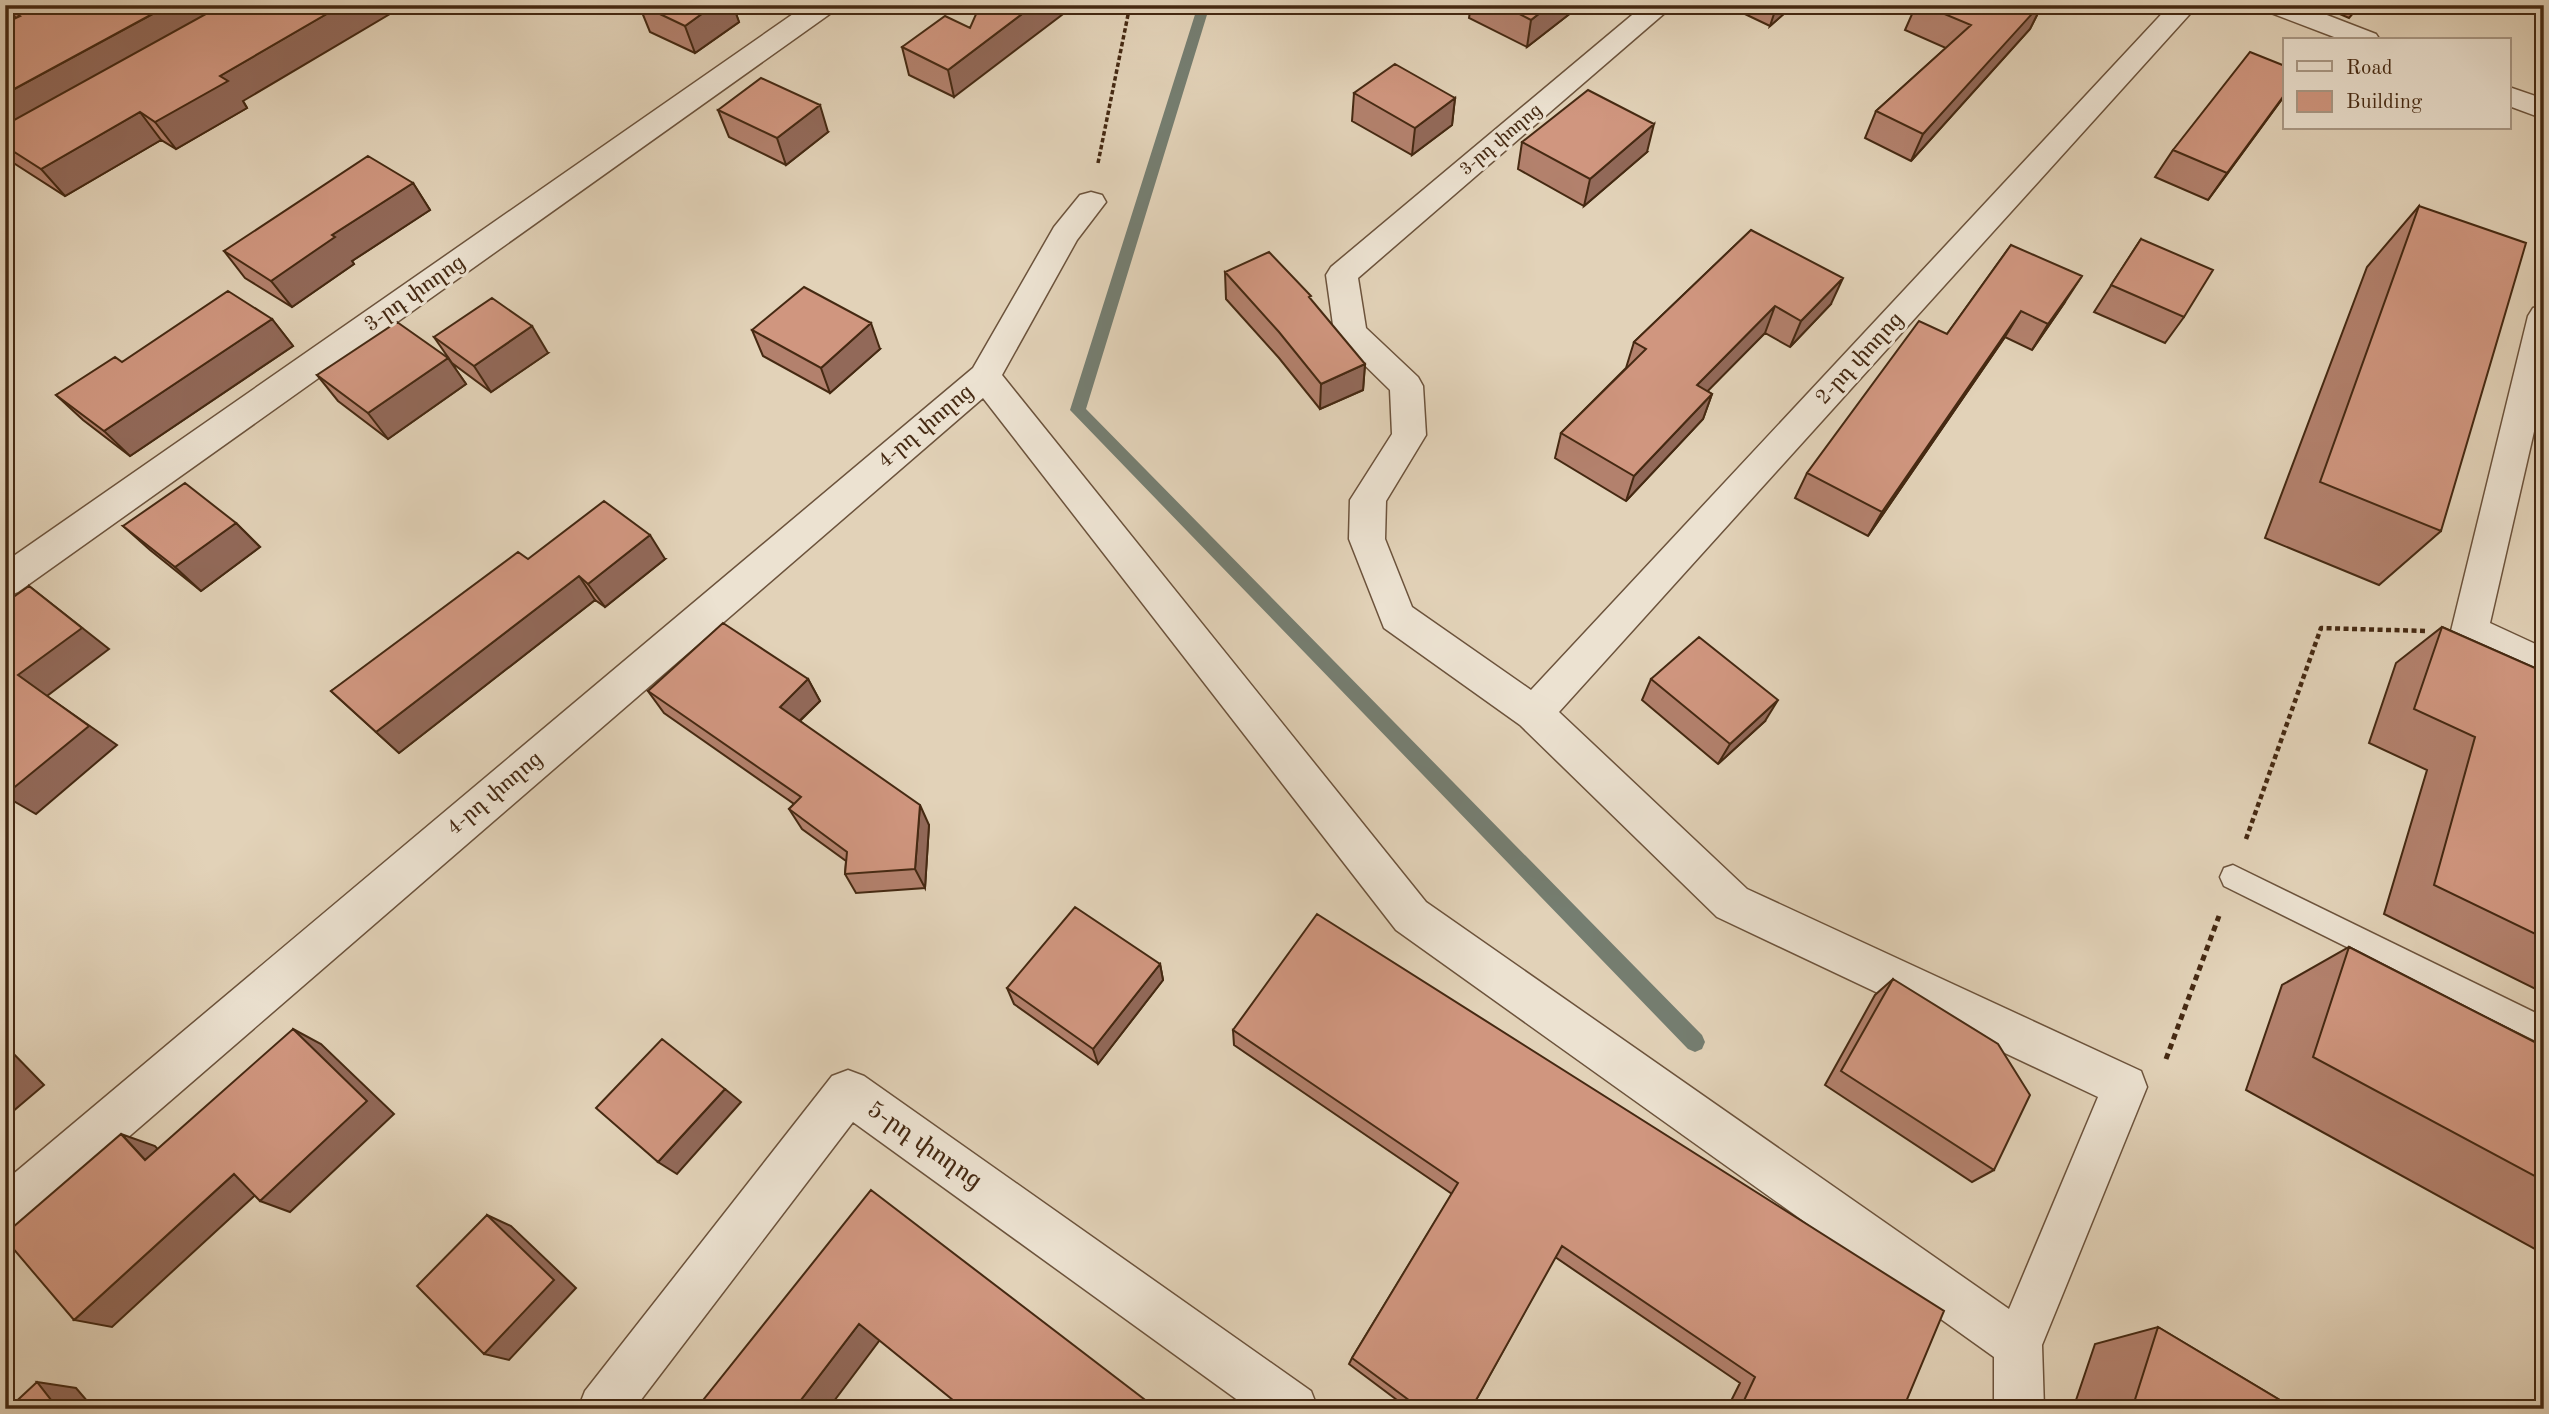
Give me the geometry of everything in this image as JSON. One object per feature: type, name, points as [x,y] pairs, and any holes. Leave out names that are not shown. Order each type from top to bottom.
[{"type":"street","name":"3-րդ փողոց","points":[[5,582],[824,5]]},
{"type":"street","name":"3-րդ փողոց","points":[[1534,713],[1397,617],[1367,539],[1368,500],[1409,435],[1406,386],[1350,332],[1342,275],[1661,5]]},
{"type":"street","name":"2-րդ փողոց","points":[[1534,713],[2185,5]]},
{"type":"street","points":[[2276,5],[2361,38]]},
{"type":"street","points":[[2510,96],[2544,110]]},
{"type":"street","points":[[1091,202],[1065,234],[985,377],[1411,916],[2018,1345]]},
{"type":"street","points":[[2544,316],[2470,631],[2544,664]]},
{"type":"street","name":"4-րդ փողոց","points":[[5,1212],[985,377]]},
{"type":"street","points":[[1534,713],[1732,903],[2125,1087],[2018,1345],[2019,1409]]},
{"type":"street","name":"5-րդ փողոց","points":[[603,1409],[848,1092],[1293,1409]]},
{"type":"lane","points":[[2233,877],[2544,1032]]},
{"type":"path","points":[[1091,202],[1130,5]]},
{"type":"path","points":[[2162,1072],[2320,628],[2470,631]]},
{"type":"building","points":[[17,5],[169,5],[5,94],[5,23],[20,16],[9,9]]},
{"type":"building","points":[[222,5],[342,5],[220,76],[228,81],[155,122],[140,112],[41,169],[5,146],[5,125]]},
{"type":"building","points":[[641,5],[714,5],[685,26]]},
{"type":"building","points":[[980,5],[1034,5],[948,70],[902,47],[945,16],[970,28]]},
{"type":"building","points":[[1502,5],[1550,5],[1531,20]]},
{"type":"building","points":[[1923,5],[2040,5],[1923,134],[1876,111],[1971,25]]},
{"type":"building","points":[[2250,52],[2283,65],[2283,97],[2227,173],[2173,150]]},
{"type":"building","points":[[1395,64],[1455,98],[1415,128],[1354,93]]},
{"type":"building","points":[[761,78],[820,105],[777,138],[718,110]]},
{"type":"building","points":[[1588,90],[1654,124],[1590,179],[1522,142]]},
{"type":"building","points":[[368,156],[413,183],[332,235],[335,237],[271,281],[224,251]]},
{"type":"building","points":[[2419,206],[2526,243],[2441,531],[2320,482]]},
{"type":"building","points":[[1751,230],[1843,278],[1801,321],[1775,306],[1697,385],[1712,394],[1634,476],[1561,433],[1646,349],[1634,342]]},
{"type":"building","points":[[2141,239],[2213,270],[2184,317],[2111,285]]},
{"type":"building","points":[[2011,245],[2082,276],[2048,324],[2021,311],[1882,512],[1807,473],[1919,321],[1947,334]]},
{"type":"building","points":[[1269,252],[1311,296],[1309,297],[1365,364],[1321,384],[1225,272]]},
{"type":"building","points":[[804,287],[871,323],[821,368],[752,330]]},
{"type":"building","points":[[228,291],[272,319],[104,431],[56,395],[115,357],[122,362]]},
{"type":"building","points":[[492,298],[532,326],[474,366],[434,337]]},
{"type":"building","points":[[397,322],[448,358],[368,413],[317,375]]},
{"type":"building","points":[[185,483],[236,523],[175,567],[123,526]]},
{"type":"building","points":[[604,501],[650,535],[588,584],[579,576],[376,732],[331,691],[518,552],[528,559]]},
{"type":"building","points":[[29,586],[82,628],[18,675],[89,726],[5,795],[5,603]]},
{"type":"building","points":[[723,623],[808,679],[780,707],[920,805],[915,869],[845,874],[847,852],[789,809],[801,797],[648,691]]},
{"type":"building","points":[[2442,627],[2544,672],[2544,938],[2434,885],[2475,737],[2414,709]]},
{"type":"building","points":[[1699,637],[1778,700],[1730,744],[1651,679]]},
{"type":"building","points":[[1075,907],[1160,964],[1093,1049],[1007,988]]},
{"type":"building","points":[[1317,914],[1944,1311],[1903,1409],[1740,1409],[1755,1377],[1562,1246],[1471,1409],[1421,1409],[1352,1358],[1458,1183],[1233,1030]]},
{"type":"building","points":[[2349,947],[2544,1047],[2544,1181],[2313,1057]]},
{"type":"building","points":[[1893,979],[1998,1044],[2030,1095],[1994,1170],[1841,1071]]},
{"type":"building","points":[[293,1029],[367,1101],[260,1201],[234,1174],[74,1320],[5,1239],[5,1234],[121,1134],[145,1160]]},
{"type":"building","points":[[662,1039],[725,1089],[658,1162],[596,1108]]},
{"type":"building","points":[[871,1190],[1157,1409],[964,1409],[859,1324],[794,1409],[696,1409]]},
{"type":"building","points":[[487,1215],[554,1280],[484,1354],[417,1286]]},
{"type":"building","points":[[2158,1327],[2295,1409],[2132,1409]]},
{"type":"building","points":[[37,1382],[58,1409],[8,1409]]},
{"type":"waterway","points":[[1204,5],[1078,410],[1695,1042]]}]
